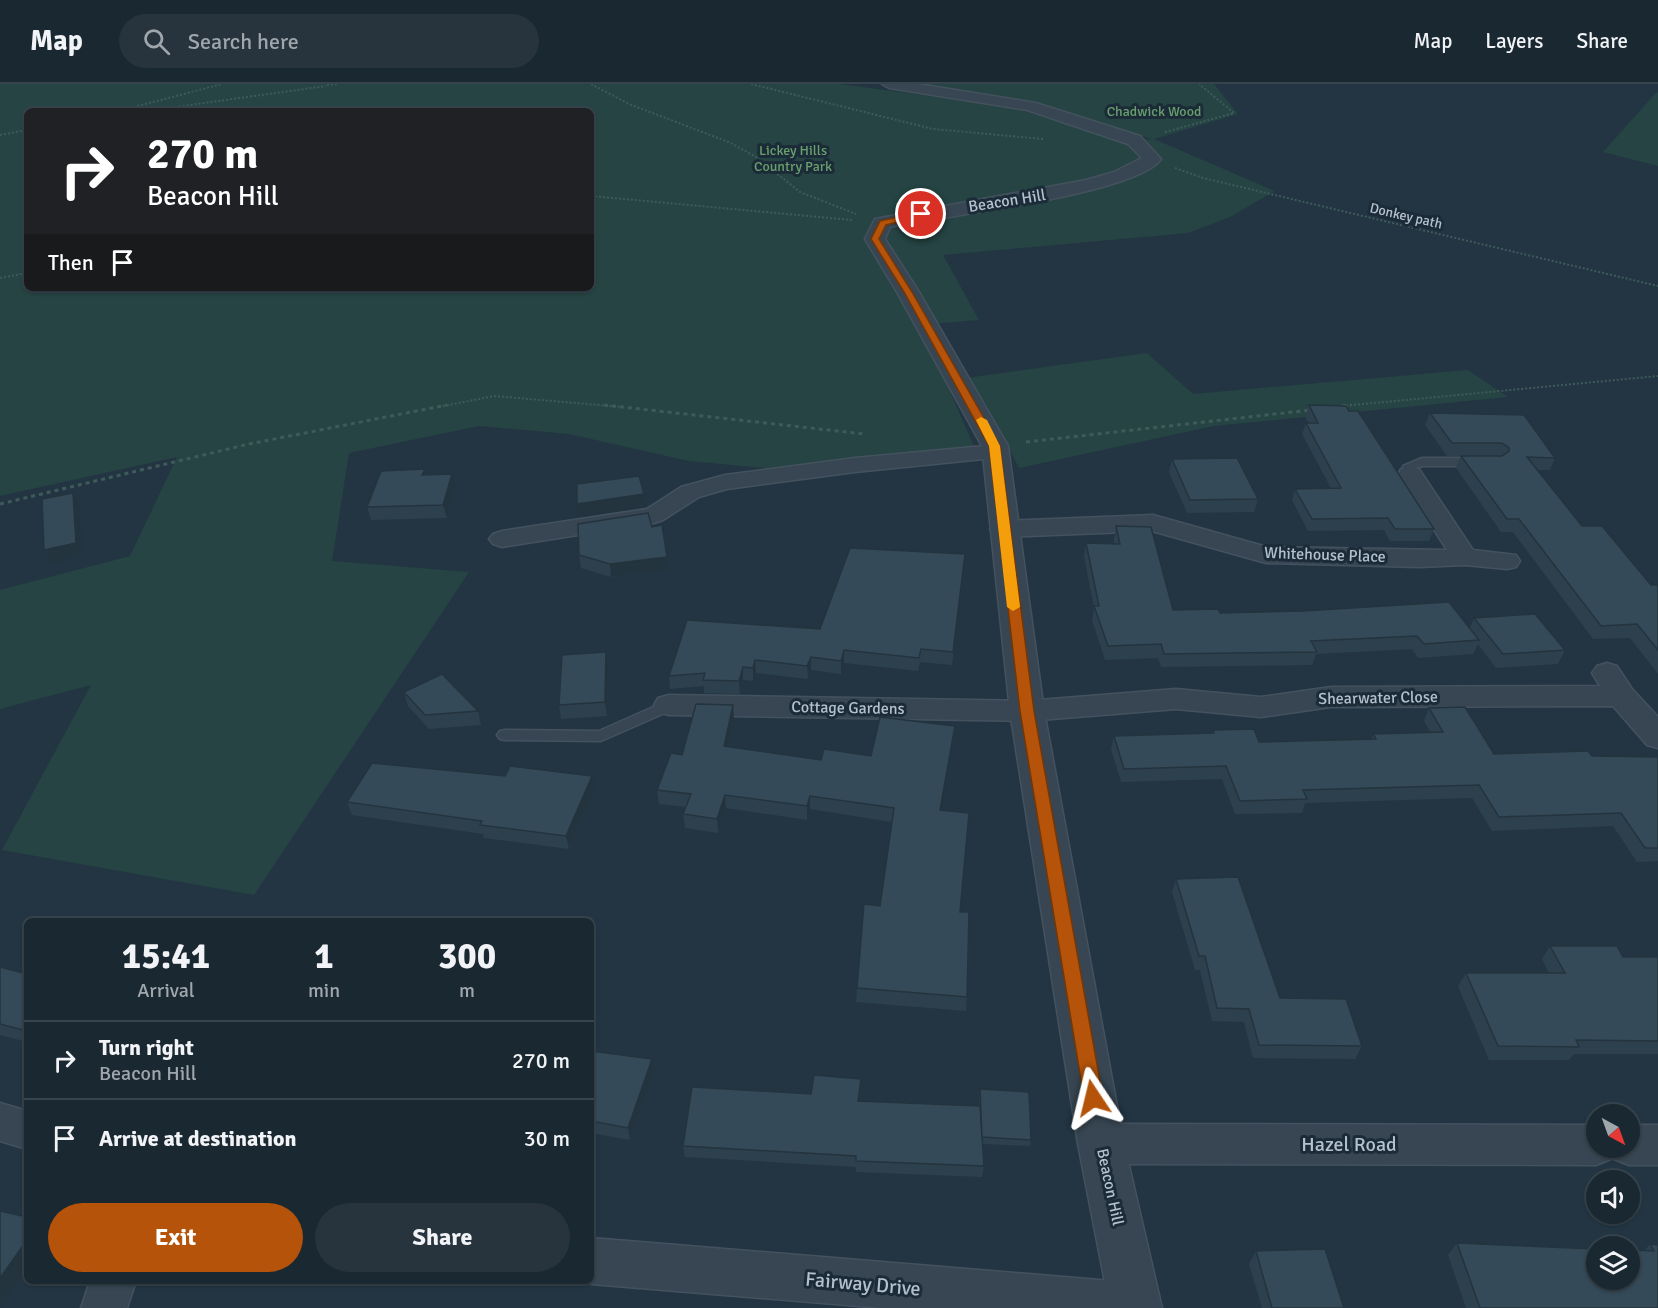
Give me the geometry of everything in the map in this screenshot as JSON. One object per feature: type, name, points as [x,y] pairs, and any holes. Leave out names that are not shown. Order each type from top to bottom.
[{"type":"street","points":[[889,84],[1030,105],[1143,149]]},
{"type":"street","name":"Beacon Hill","points":[[1136,1307],[1101,1144],[1027,711],[995,449],[908,292],[875,239],[882,223],[921,214],[1016,201],[1102,183],[1138,168],[1143,149]]},
{"type":"street","points":[[502,539],[654,515],[690,492],[725,482],[995,449]]},
{"type":"street","points":[[1410,474],[1465,557]]},
{"type":"street","name":"Whitehouse Place","points":[[1003,529],[1153,523],[1266,555],[1419,559],[1465,557],[1507,561]]},
{"type":"street","name":"Shearwater Close","points":[[1027,711],[1176,699],[1261,707],[1331,697],[1614,685],[1658,737]]},
{"type":"street","name":"Cottage Gardens","points":[[669,705],[1027,711]]},
{"type":"street","points":[[0,1122],[24,1129]]},
{"type":"street","name":"Hazel Road","points":[[1101,1144],[1586,1145]]},
{"type":"street","points":[[1640,1145],[1658,1145]]},
{"type":"street","name":"Fairway Drive","points":[[594,1261],[1136,1307]]},
{"type":"street","points":[[104,1308],[113,1284]]},
{"type":"lane","points":[[1410,474],[1409,466],[1422,462],[1487,462]]},
{"type":"lane","points":[[505,735],[601,736],[669,705]]},
{"type":"path","points":[[130,108],[222,84]]},
{"type":"path","points":[[168,108],[339,84]]},
{"type":"path","points":[[591,84],[642,109],[701,130],[751,153],[793,187],[821,202],[847,211],[849,220],[594,196]]},
{"type":"path","points":[[751,84],[933,129],[1045,139]]},
{"type":"path","points":[[1143,149],[1234,113],[1199,84]]},
{"type":"path","points":[[0,135],[24,131]]},
{"type":"path","name":"Donkey path","points":[[1143,149],[1203,178],[1658,286]]},
{"type":"path","points":[[0,278],[24,274]]},
{"type":"path","points":[[1335,407],[1658,376]]},
{"type":"path","points":[[0,504],[249,444],[494,396],[638,408],[874,435]]},
{"type":"path","points":[[995,449],[1311,410]]},
{"type":"green space","points":[[0,84],[840,84],[1011,107],[1119,141],[1151,139],[1038,102],[925,84],[1214,84],[1238,114],[1154,139],[1275,191],[1230,217],[1188,233],[943,255],[979,320],[917,325],[945,380],[975,449],[828,474],[689,461],[569,434],[479,426],[349,453],[332,561],[469,572],[254,895],[2,850],[91,685],[0,709],[0,590],[130,556],[177,457],[0,496]]},
{"type":"green space","points":[[1658,92],[1658,166],[1603,152],[1655,94]]},
{"type":"green space","points":[[1147,353],[1193,394],[1468,370],[1508,397],[1214,426],[1019,468],[986,404],[966,378]]},
{"type":"building","points":[[1309,405],[1346,406],[1349,411],[1358,411],[1434,529],[1395,529],[1388,518],[1312,519],[1295,489],[1341,488],[1306,423],[1318,423]]},
{"type":"building","points":[[1430,413],[1524,415],[1555,458],[1527,457],[1582,526],[1602,526],[1651,585],[1658,585],[1658,650],[1637,624],[1601,626],[1519,519],[1507,519],[1461,456],[1502,456],[1509,451],[1509,448],[1502,443],[1452,443]]},
{"type":"building","points":[[1237,458],[1258,499],[1190,500],[1172,459]]},
{"type":"building","points":[[425,469],[422,475],[452,474],[443,505],[367,507],[381,471]]},
{"type":"building","points":[[639,476],[644,494],[577,504],[577,484]]},
{"type":"building","points":[[73,493],[76,543],[44,550],[42,499]]},
{"type":"building","points":[[648,513],[652,527],[662,525],[667,557],[610,564],[579,555],[578,524]]},
{"type":"building","points":[[1116,526],[1151,527],[1173,610],[1218,609],[1220,613],[1303,611],[1449,602],[1479,640],[1424,644],[1417,636],[1311,641],[1317,652],[1164,654],[1161,644],[1108,646],[1094,606],[1099,606],[1086,543],[1120,544]]},
{"type":"building","points":[[850,548],[965,554],[953,652],[921,649],[919,658],[844,650],[841,661],[811,657],[807,666],[755,660],[753,668],[743,667],[739,681],[703,680],[705,673],[669,676],[687,620],[820,629]]},
{"type":"building","points":[[1535,614],[1565,650],[1503,654],[1474,618]]},
{"type":"building","points":[[606,652],[605,702],[559,705],[562,655]]},
{"type":"building","points":[[442,674],[478,711],[425,715],[404,692]]},
{"type":"building","points":[[696,704],[733,705],[724,746],[821,760],[824,749],[871,756],[880,717],[955,726],[940,810],[969,813],[960,912],[969,912],[967,997],[857,988],[864,904],[880,906],[894,808],[810,796],[807,806],[725,795],[717,819],[683,814],[691,794],[657,790],[671,753],[682,755]]},
{"type":"building","points":[[1465,707],[1494,754],[1588,751],[1592,756],[1658,757],[1658,848],[1645,848],[1621,813],[1499,817],[1479,785],[1303,790],[1307,799],[1240,801],[1226,766],[1124,769],[1114,736],[1214,733],[1213,730],[1254,729],[1259,742],[1376,739],[1373,734],[1443,732],[1429,708]]},
{"type":"building","points":[[372,763],[505,776],[510,766],[592,776],[566,836],[480,825],[482,821],[347,802]]},
{"type":"building","points":[[1238,877],[1280,998],[1346,999],[1362,1046],[1259,1045],[1249,1009],[1217,1008],[1205,956],[1199,956],[1176,879]]},
{"type":"building","points":[[1550,946],[1617,946],[1623,957],[1658,957],[1658,1041],[1576,1040],[1579,1047],[1498,1046],[1466,973],[1565,973]]},
{"type":"building","points":[[0,967],[24,973],[24,1030],[0,1024]]},
{"type":"building","points":[[594,1051],[652,1059],[628,1128],[594,1122]]},
{"type":"building","points":[[814,1075],[861,1079],[858,1101],[980,1106],[984,1166],[856,1161],[856,1156],[683,1146],[692,1087],[811,1094]]},
{"type":"building","points":[[980,1089],[1029,1092],[1031,1140],[982,1137]]},
{"type":"building","points":[[0,1211],[24,1216],[24,1244],[0,1278]]},
{"type":"building","points":[[1457,1243],[1586,1249],[1586,1290],[1640,1290],[1640,1250],[1654,1251],[1650,1244],[1658,1245],[1658,1308],[1480,1308]]},
{"type":"building","points":[[1325,1249],[1344,1308],[1272,1308],[1256,1251]]},
{"type":"slow traffic","points":[[981,420],[995,446],[1013,607]]},
{"type":"route","points":[[921,214],[882,223],[875,239],[908,292],[995,446],[1003,529],[1027,711],[1093,1098]]},
{"type":"park label","name":"Chadwick Wood","points":[[1154,111]]},
{"type":"park label","name":"Lickey Hills Country Park","points":[[793,158]]}]
